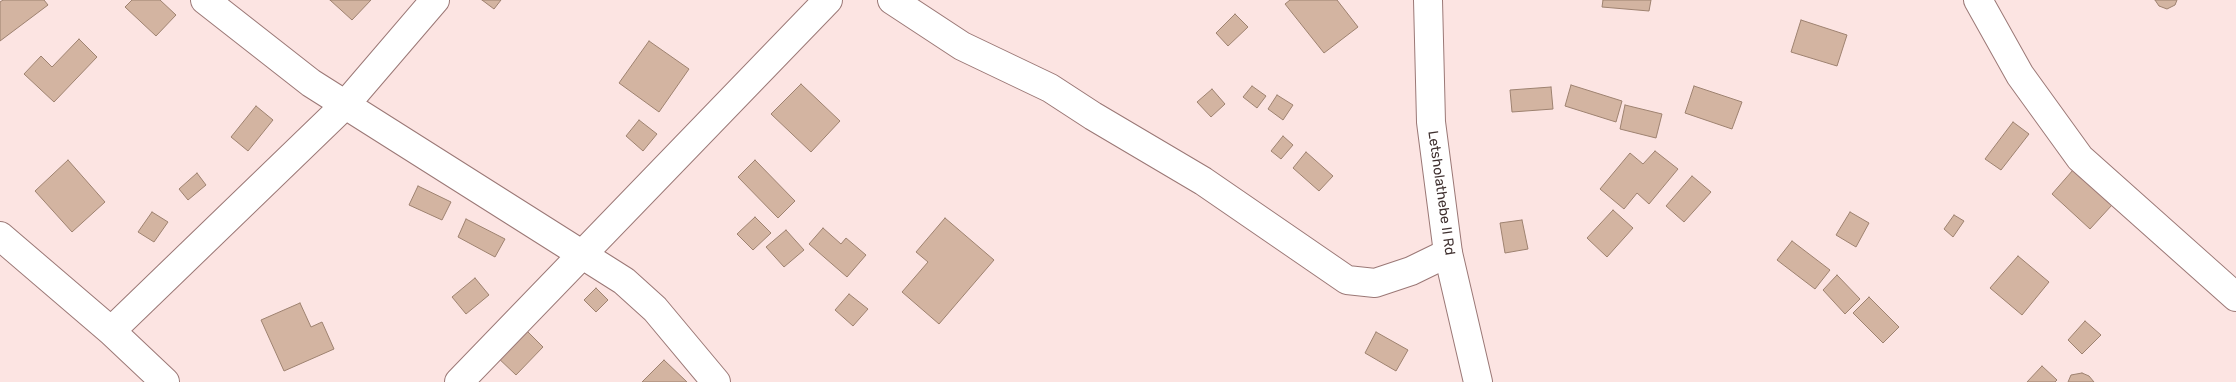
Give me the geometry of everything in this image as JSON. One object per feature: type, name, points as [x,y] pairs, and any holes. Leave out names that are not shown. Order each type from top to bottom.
[{"type":"street","points":[[205,0],[311,84],[624,281],[655,309],[716,382]]},
{"type":"street","points":[[111,331],[345,105],[435,0]]},
{"type":"street","points":[[460,382],[581,254],[828,0]]},
{"type":"street","points":[[892,0],[962,46],[1050,88],[1093,116],[1203,180],[1347,280],[1375,283],[1411,270],[1448,253]]},
{"type":"street","name":"Letsholathebe II Rd","points":[[1428,0],[1431,122],[1448,253],[1478,382]]},
{"type":"street","points":[[1978,0],[2020,75],[2080,158],[2236,296]]},
{"type":"street","points":[[0,236],[111,331],[165,382]]},
{"type":"building","points":[[3,0],[44,0],[48,5],[0,41],[0,2]]},
{"type":"building","points":[[132,0],[160,0],[176,15],[156,36],[125,7]]},
{"type":"building","points":[[330,0],[371,0],[352,20]]},
{"type":"building","points":[[482,0],[501,0],[494,9]]},
{"type":"building","points":[[1290,0],[1337,0],[1358,27],[1324,53],[1285,4]]},
{"type":"building","points":[[1603,0],[1651,0],[1649,11],[1602,7]]},
{"type":"building","points":[[2155,0],[2177,0],[2175,5],[2167,9],[2159,6]]},
{"type":"building","points":[[1235,14],[1248,27],[1228,46],[1216,33]]},
{"type":"building","points":[[1801,20],[1847,35],[1837,66],[1791,52]]},
{"type":"building","points":[[79,39],[97,57],[54,102],[24,74],[41,56],[52,67]]},
{"type":"building","points":[[649,41],[689,69],[659,112],[619,83]]},
{"type":"building","points":[[801,84],[840,121],[811,152],[771,114]]},
{"type":"building","points":[[1571,85],[1622,101],[1616,122],[1565,106]]},
{"type":"building","points":[[1252,86],[1266,96],[1257,108],[1243,97]]},
{"type":"building","points":[[1694,86],[1742,102],[1732,129],[1685,113]]},
{"type":"building","points":[[1551,87],[1553,109],[1512,112],[1510,90]]},
{"type":"building","points":[[1212,89],[1225,104],[1211,117],[1197,102]]},
{"type":"building","points":[[1277,95],[1293,105],[1283,120],[1268,109]]},
{"type":"building","points":[[1625,105],[1662,114],[1656,138],[1620,129]]},
{"type":"building","points":[[256,106],[273,120],[248,151],[231,137]]},
{"type":"building","points":[[639,120],[657,134],[643,151],[626,136]]},
{"type":"building","points":[[2013,122],[2029,134],[2001,170],[1985,159]]},
{"type":"building","points":[[1283,136],[1293,145],[1281,159],[1271,151]]},
{"type":"building","points":[[1655,151],[1678,169],[1649,204],[1637,193],[1624,209],[1600,189],[1630,153],[1643,164]]},
{"type":"building","points":[[1306,152],[1333,176],[1319,191],[1293,168]]},
{"type":"building","points":[[68,160],[105,202],[72,232],[35,191]]},
{"type":"building","points":[[755,160],[795,201],[778,218],[738,177]]},
{"type":"building","points":[[2073,170],[2112,205],[2090,229],[2052,194]]},
{"type":"building","points":[[197,173],[206,185],[188,200],[179,189]]},
{"type":"building","points":[[1692,176],[1711,192],[1684,222],[1666,206]]},
{"type":"building","points":[[418,186],[451,202],[442,220],[409,205]]},
{"type":"building","points":[[1613,210],[1633,228],[1607,257],[1587,238]]},
{"type":"building","points":[[152,212],[168,222],[154,242],[138,232]]},
{"type":"building","points":[[1850,212],[1869,223],[1856,247],[1836,235]]},
{"type":"building","points":[[1954,215],[1964,221],[1953,237],[1944,229]]},
{"type":"building","points":[[755,217],[771,233],[753,250],[737,234]]},
{"type":"building","points":[[945,218],[994,260],[939,324],[902,292],[928,262],[916,252]]},
{"type":"building","points":[[466,219],[505,239],[495,257],[458,237]]},
{"type":"building","points":[[1522,220],[1528,249],[1505,253],[1500,223]]},
{"type":"building","points":[[823,228],[841,244],[846,238],[866,255],[847,277],[809,244]]},
{"type":"building","points":[[786,230],[804,250],[784,267],[766,247]]},
{"type":"building","points":[[1792,241],[1830,270],[1815,289],[1777,260]]},
{"type":"building","points":[[2018,256],[2049,282],[2022,315],[1990,288]]},
{"type":"building","points":[[1837,275],[1860,299],[1845,314],[1823,290]]},
{"type":"building","points":[[475,278],[489,295],[466,314],[452,297]]},
{"type":"building","points":[[596,288],[608,300],[596,312],[584,300]]},
{"type":"building","points":[[849,294],[868,309],[853,326],[835,310]]},
{"type":"building","points":[[1869,297],[1899,327],[1883,343],[1853,313]]},
{"type":"building","points":[[300,303],[311,327],[322,322],[334,349],[284,371],[261,320]]},
{"type":"building","points":[[2085,321],[2101,335],[2082,354],[2068,340]]},
{"type":"building","points":[[523,327],[543,347],[516,375],[495,355]]},
{"type":"building","points":[[1376,332],[1408,350],[1396,371],[1365,353]]},
{"type":"building","points":[[664,360],[687,382],[642,382]]},
{"type":"building","points":[[2042,366],[2057,380],[2055,382],[2027,382]]},
{"type":"building","points":[[2082,373],[2089,376],[2094,382],[2068,382],[2071,375]]}]
